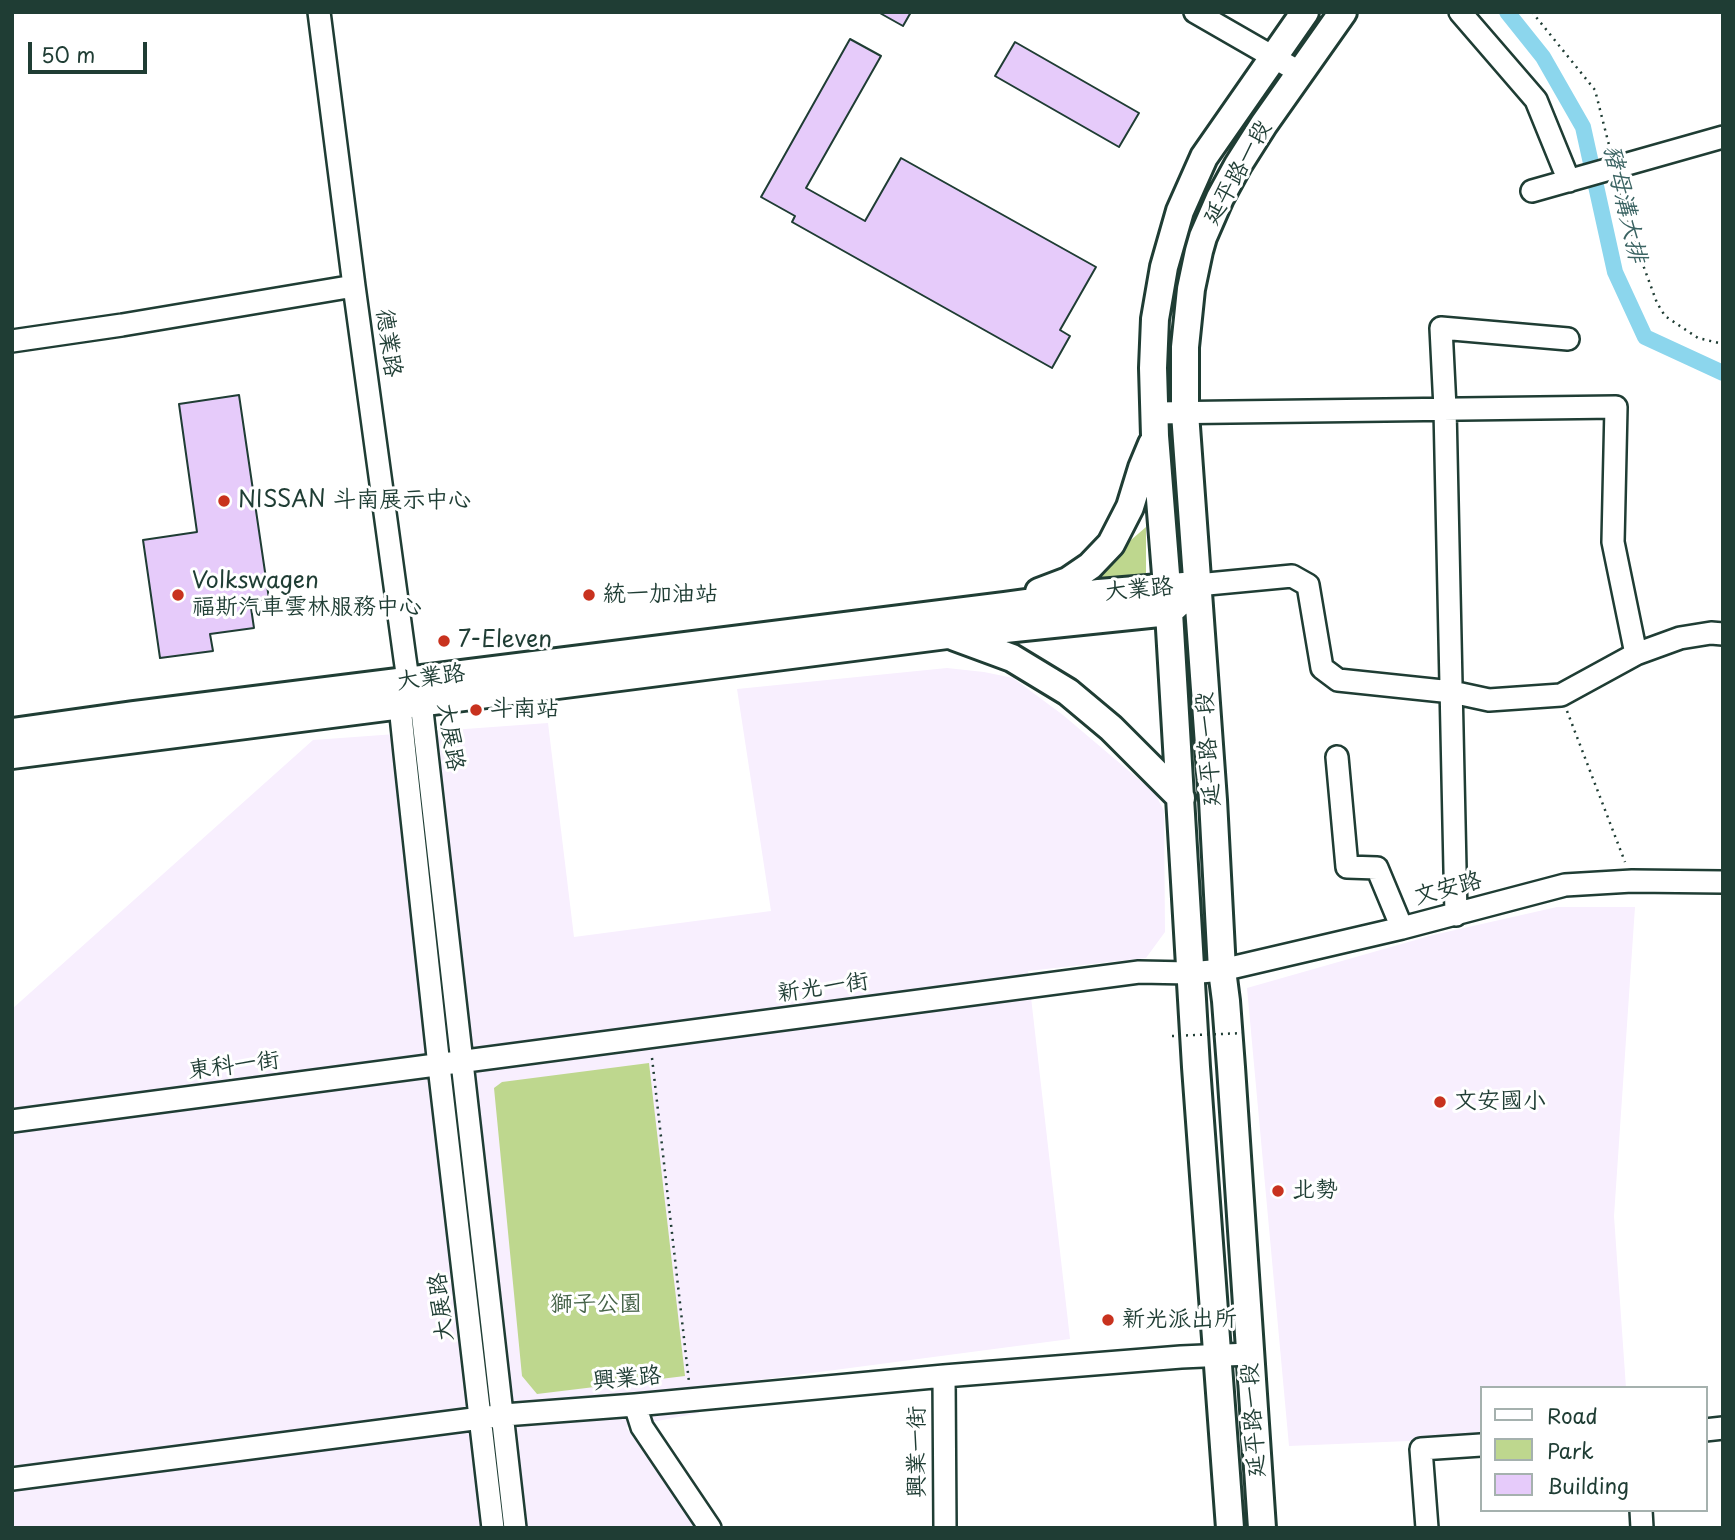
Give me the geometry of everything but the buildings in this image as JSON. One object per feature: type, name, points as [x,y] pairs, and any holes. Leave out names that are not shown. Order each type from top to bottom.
[{"type":"main road","name":"延平路一段","points":[[1230,1528],[1190,973],[1181,798],[1155,425],[1155,319],[1164,267],[1180,211],[1204,157],[1305,12]]},
{"type":"main road","name":"延平路一段","points":[[1262,1528],[1185,413],[1185,347],[1191,289],[1199,251],[1211,217],[1238,165],[1264,124],[1343,12]]},
{"type":"main road","points":[[1171,243],[1199,251]]},
{"type":"main road","points":[[1004,607],[1068,580],[1090,566],[1111,544],[1130,507],[1155,425]]},
{"type":"main road","name":"大業路","points":[[826,639],[947,635],[1168,600],[1197,586]]},
{"type":"main road","name":"大業路","points":[[12,732],[134,727],[410,696],[570,671],[826,639],[1099,593],[1168,600]]},
{"type":"main road","points":[[947,635],[1012,658],[1068,692],[1111,728],[1181,798]]},
{"type":"main road","name":"大業路","points":[[12,755],[134,727]]},
{"type":"street","name":"德業路","points":[[319,12],[410,696]]},
{"type":"street","points":[[1195,12],[1301,73]]},
{"type":"street","points":[[1460,12],[1536,100],[1569,181]]},
{"type":"street","points":[[1532,191],[1723,136]]},
{"type":"street","points":[[12,341],[354,286]]},
{"type":"street","points":[[1456,915],[1441,328],[1567,339]]},
{"type":"street","points":[[1155,425],[1185,413],[1616,407],[1613,542],[1636,654]]},
{"type":"street","points":[[1197,586],[1292,576],[1308,585],[1322,668],[1338,680],[1452,692],[1489,700],[1561,695],[1636,654],[1680,638],[1711,633],[1723,634]]},
{"type":"street","name":"大展路","points":[[410,696],[463,1062],[515,1528]]},
{"type":"street","name":"大展路","points":[[410,696],[439,1066],[493,1528]]},
{"type":"street","points":[[1337,757],[1347,867],[1377,868],[1402,928]]},
{"type":"street","name":"文安路","points":[[1190,973],[1222,970],[1402,928],[1565,885],[1632,881],[1723,882]]},
{"type":"street","name":"新光一街","points":[[463,1062],[1139,972],[1190,973]]},
{"type":"street","name":"東科一街","points":[[12,1121],[463,1062]]},
{"type":"street","name":"興業路","points":[[12,1479],[503,1415],[1181,1357],[1249,1354]]},
{"type":"street","name":"興業一街","points":[[944,1377],[945,1528]]},
{"type":"street","points":[[635,1405],[642,1427],[710,1528]]},
{"type":"street","points":[[1427,1528],[1421,1449],[1480,1445]]},
{"type":"path","points":[[1532,12],[1595,90],[1615,167],[1623,213],[1657,303],[1665,316],[1698,338],[1723,344]]},
{"type":"path","points":[[1561,695],[1632,881]]},
{"type":"path","points":[[1172,1036],[1244,1033]]},
{"type":"path","points":[[652,1058],[690,1385]]},
{"type":"shaded area","points":[[947,668],[1013,678],[1063,715],[1155,793],[1164,811],[1165,932],[1146,958],[1028,971],[1070,1339],[698,1388],[699,1413],[626,1427],[697,1528],[12,1528],[12,1009],[313,740],[548,723],[574,937],[771,911],[737,689]]},
{"type":"shaded area","name":"文安國小","points":[[1557,907],[1635,907],[1614,1216],[1626,1386],[1480,1386],[1480,1438],[1289,1446],[1247,988],[1433,935]]},
{"type":"green space","points":[[1146,527],[1146,579],[1079,585]]},
{"type":"green space","name":"獅子公園","points":[[649,1063],[685,1376],[537,1394],[522,1376],[494,1088],[502,1082]]},
{"type":"waterway","name":"豬母溝大排","points":[[1507,12],[1543,57],[1583,127],[1615,272],[1645,337],[1723,373]]},
{"type":"place","name":"NISSAN 斗南展示中心","points":[[224,501]]},
{"type":"place","name":"Volkswagen 福斯汽車雲林服務中心","points":[[178,595]]},
{"type":"place","name":"統一加油站","points":[[589,595]]},
{"type":"place","name":"7-Eleven","points":[[444,641]]},
{"type":"place","name":"斗南站","points":[[476,710]]},
{"type":"place","name":"文安國小","points":[[1440,1102]]},
{"type":"place","name":"北勢","points":[[1278,1191]]},
{"type":"place","name":"新光派出所","points":[[1108,1320]]}]
